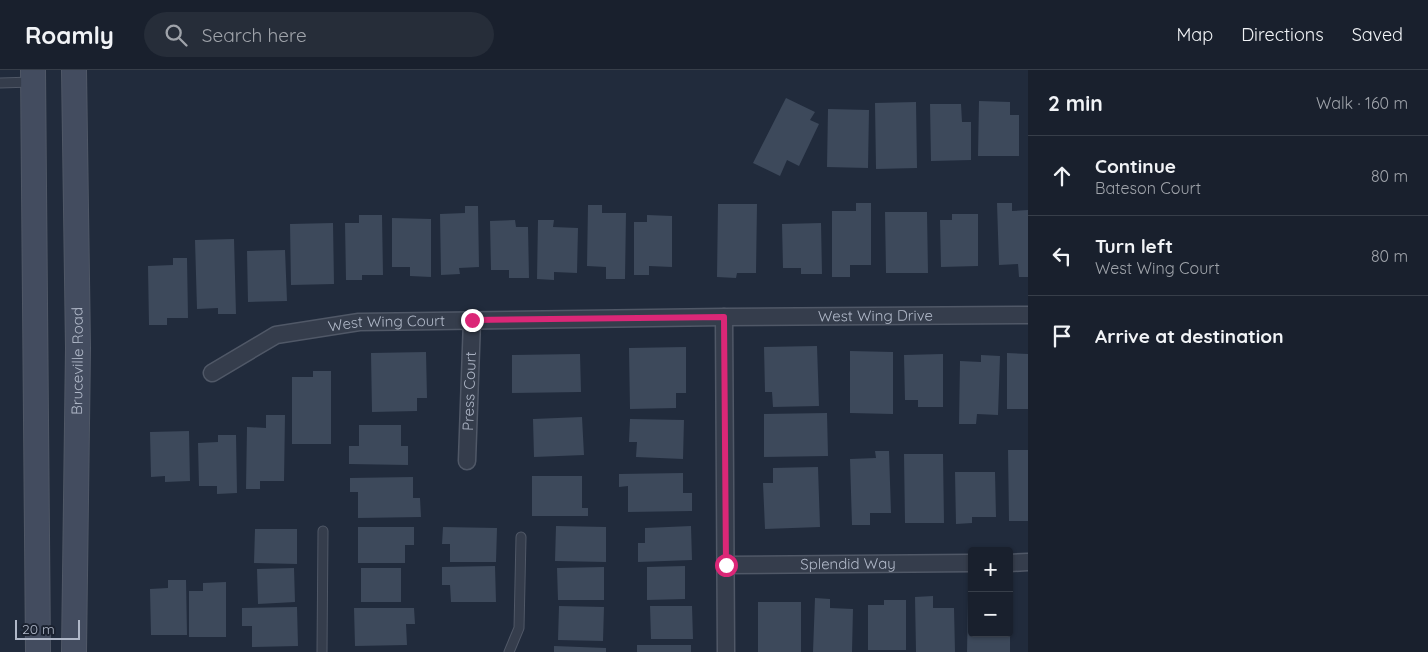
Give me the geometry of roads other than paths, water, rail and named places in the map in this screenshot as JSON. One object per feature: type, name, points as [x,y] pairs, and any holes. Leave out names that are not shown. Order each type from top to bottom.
[{"type":"main road","name":"Bruceville Road","points":[[74,70],[78,348],[74,652]]},
{"type":"main road","points":[[33,76],[38,652]]},
{"type":"street","name":"West Wing Drive","points":[[724,317],[1028,315]]},
{"type":"street","name":"West Wing Court","points":[[212,373],[276,335],[359,322],[724,317]]},
{"type":"street","points":[[724,317],[726,652]]},
{"type":"street","name":"Press Court","points":[[467,461],[472,320]]},
{"type":"street","points":[[1013,562],[1028,562]]},
{"type":"street","name":"Splendid Way","points":[[726,565],[968,563]]},
{"type":"lane","points":[[0,83],[33,76]]},
{"type":"lane","points":[[322,652],[323,531]]},
{"type":"lane","points":[[509,652],[519,628],[521,537]]}]
